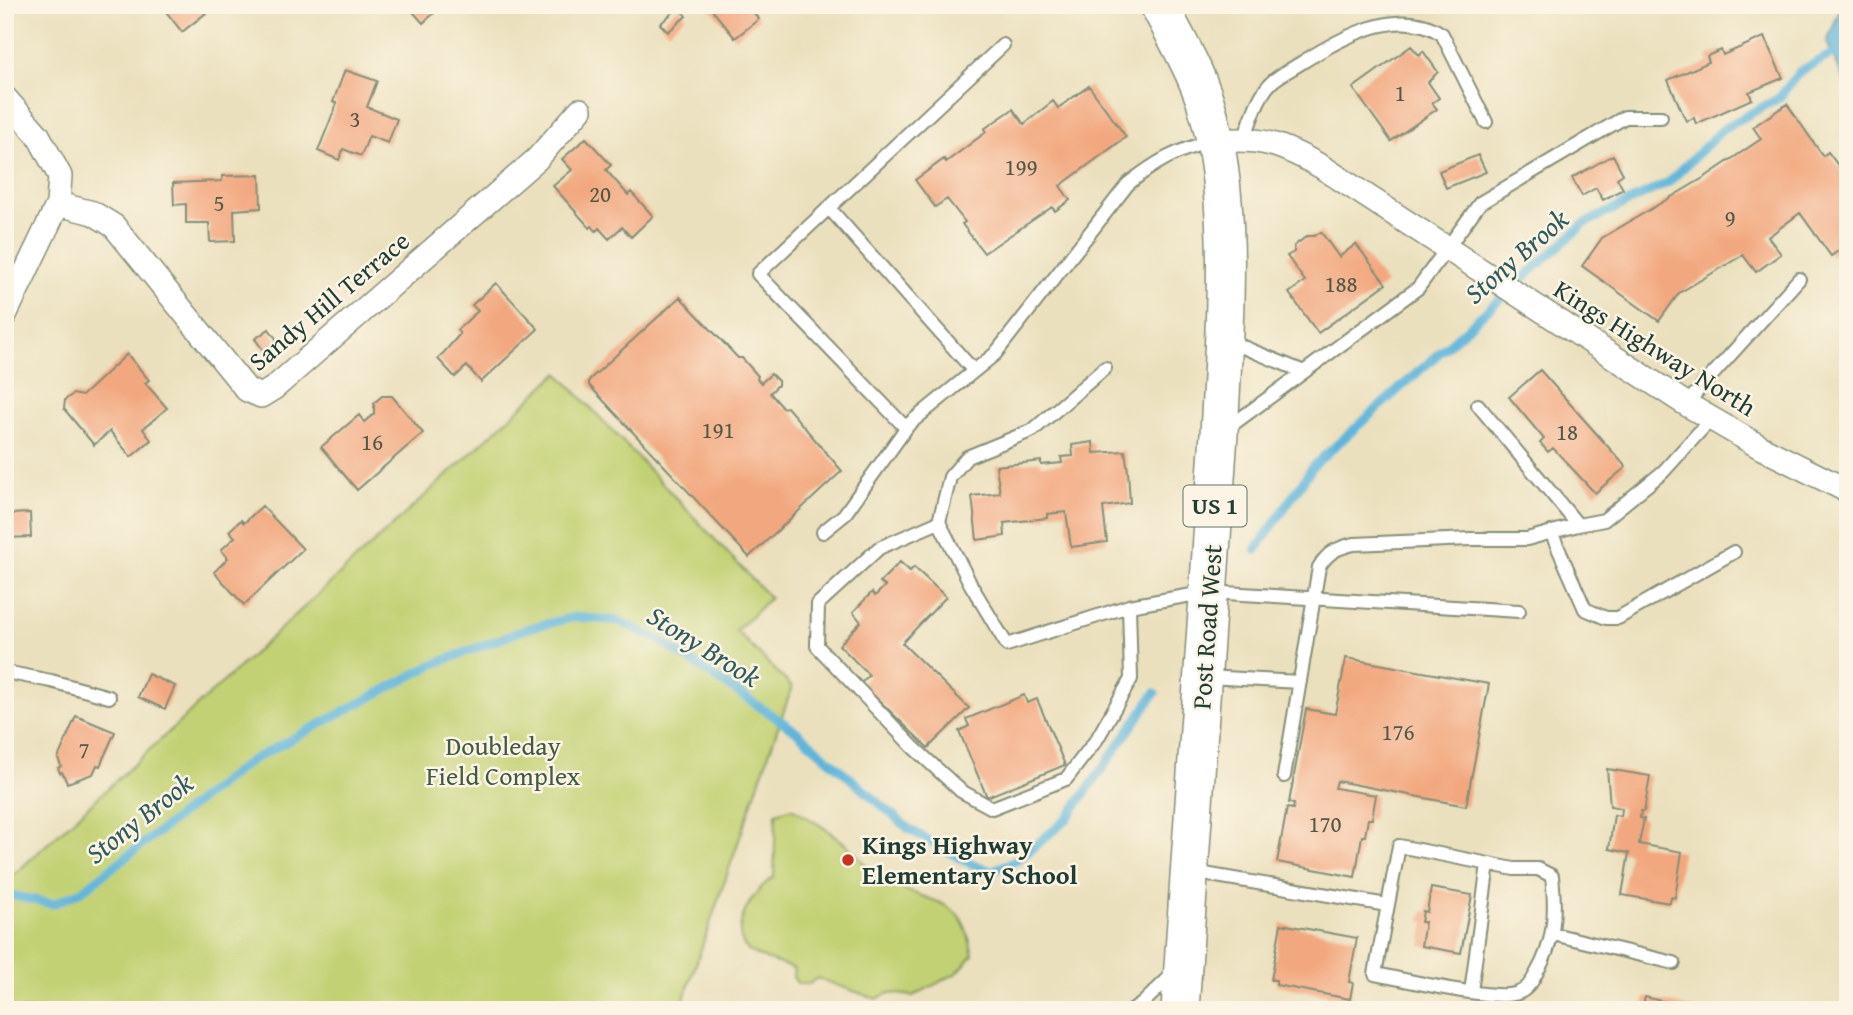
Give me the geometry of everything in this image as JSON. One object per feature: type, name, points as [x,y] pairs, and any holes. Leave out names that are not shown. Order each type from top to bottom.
[{"type":"main road","name":"Post Road West","points":[[1158,5],[1189,64],[1204,100],[1229,140],[1219,434],[1180,1010]]},
{"type":"street","points":[[5,98],[38,135],[60,176],[58,204],[5,315]]},
{"type":"street","name":"Sandy Hill Terrace","points":[[58,204],[93,213],[114,226],[247,390],[261,396],[274,388],[537,159],[580,110]]},
{"type":"street","name":"Kings Highway North","points":[[1229,140],[1269,142],[1322,167],[1686,404],[1848,491]]},
{"type":"lane","points":[[823,532],[844,515],[906,428],[995,354],[1128,184],[1149,167],[1171,155],[1229,140],[1272,82],[1345,38],[1388,24],[1432,27],[1442,34],[1486,122]]},
{"type":"lane","points":[[906,428],[758,274],[1003,45]]},
{"type":"lane","points":[[1219,434],[1418,288],[1480,203],[1625,117],[1661,117]]},
{"type":"lane","points":[[829,208],[974,371]]},
{"type":"lane","points":[[1686,404],[1799,278]]},
{"type":"lane","points":[[1224,340],[1304,372]]},
{"type":"lane","points":[[1105,368],[1033,430],[967,457],[950,477],[939,522],[971,585],[1007,645],[1129,606],[1209,592],[1519,611]]},
{"type":"lane","points":[[1478,405],[1578,525]]},
{"type":"lane","points":[[1284,776],[1319,567],[1326,556],[1337,548],[1354,544],[1471,538],[1528,539],[1551,531],[1604,520],[1663,472],[1711,419]]},
{"type":"lane","points":[[939,522],[879,548],[818,604],[817,646],[913,747],[961,790],[992,808],[1066,779],[1097,739],[1131,679],[1129,606]]},
{"type":"lane","points":[[1551,531],[1585,609],[1606,618],[1618,618],[1734,552]]},
{"type":"lane","points":[[5,672],[109,697]]},
{"type":"lane","points":[[1203,677],[1300,682]]},
{"type":"lane","points":[[1399,846],[1488,864],[1514,869],[1538,869],[1552,876],[1555,902],[1553,934],[1545,959],[1530,984],[1518,993],[1507,995],[1471,992],[1375,974],[1399,846]]},
{"type":"lane","points":[[1471,992],[1488,864]]},
{"type":"lane","points":[[1189,871],[1387,905]]},
{"type":"lane","points":[[1553,934],[1674,963]]},
{"type":"lane","points":[[1133,1010],[1183,964]]},
{"type":"green space","name":"Doubleday Field Complex","points":[[558,373],[770,598],[736,631],[792,687],[680,1010],[5,1010],[5,883]]},
{"type":"green space","points":[[792,808],[840,839],[880,879],[932,899],[958,915],[966,929],[973,955],[957,973],[913,996],[889,993],[876,999],[817,978],[809,984],[798,984],[793,977],[794,969],[748,950],[742,942],[742,921],[759,890],[774,877],[776,813]]},
{"type":"water","points":[[1842,5],[1848,5],[1848,90],[1827,42]]},
{"type":"building","points":[[161,5],[208,5],[211,9],[182,32]]},
{"type":"building","points":[[407,5],[443,5],[423,23]]},
{"type":"building","points":[[708,5],[747,5],[759,19],[735,38]]},
{"type":"building","points":[[679,7],[686,16],[668,32],[660,24]]},
{"type":"building","points":[[1764,37],[1783,78],[1749,92],[1752,99],[1696,124],[1694,118],[1686,121],[1668,80],[1709,62],[1707,56],[1721,50],[1723,55]]},
{"type":"building","points":[[1411,46],[1419,55],[1423,51],[1438,72],[1428,82],[1439,98],[1432,103],[1437,109],[1391,141],[1353,88]]},
{"type":"building","points":[[345,70],[377,81],[367,107],[397,119],[388,143],[369,136],[361,156],[343,149],[339,160],[318,151],[337,103],[333,102]]},
{"type":"building","points":[[1089,86],[1126,137],[1060,186],[1070,200],[1055,211],[1052,207],[984,253],[947,199],[935,207],[915,180],[944,159],[946,162],[986,132],[984,129],[1013,109],[1024,124],[1053,101],[1058,108]]},
{"type":"building","points":[[1787,104],[1823,156],[1828,152],[1848,179],[1848,186],[1845,188],[1848,191],[1848,244],[1831,256],[1800,213],[1768,237],[1781,254],[1756,272],[1743,255],[1679,293],[1659,321],[1582,266],[1602,238],[1705,177],[1761,139],[1753,127]]},
{"type":"building","points":[[586,138],[611,165],[606,170],[628,195],[631,192],[653,216],[631,237],[622,227],[609,239],[599,228],[596,231],[592,226],[590,228],[553,186],[572,170],[562,159]]},
{"type":"building","points":[[1478,155],[1486,172],[1446,188],[1439,171]]},
{"type":"building","points":[[1613,155],[1623,174],[1617,178],[1623,189],[1603,200],[1596,188],[1582,196],[1572,178]]},
{"type":"building","points":[[260,175],[261,208],[234,210],[235,241],[210,242],[209,223],[186,223],[186,204],[174,205],[173,183],[222,181],[222,176]]},
{"type":"building","points":[[1321,232],[1339,257],[1356,244],[1386,284],[1318,333],[1289,293],[1305,281],[1287,256],[1294,252],[1294,246],[1307,236]]},
{"type":"building","points":[[496,283],[538,329],[481,382],[467,366],[455,377],[438,359],[460,334],[457,330],[478,311],[472,305]]},
{"type":"building","points":[[680,297],[738,358],[742,358],[761,383],[771,374],[778,381],[778,385],[770,393],[783,408],[787,407],[842,471],[749,557],[589,385],[589,380]]},
{"type":"building","points":[[269,329],[277,340],[264,351],[255,339]]},
{"type":"building","points":[[127,354],[149,380],[145,383],[167,408],[143,429],[151,440],[131,457],[110,431],[94,445],[64,409],[65,400],[73,394],[82,396]]},
{"type":"building","points":[[1540,370],[1626,467],[1595,493],[1553,448],[1548,452],[1540,443],[1544,439],[1509,397]]},
{"type":"building","points":[[382,396],[392,396],[423,433],[357,490],[321,447],[359,415],[364,422],[374,414],[374,403]]},
{"type":"building","points":[[1093,442],[1094,453],[1125,451],[1128,471],[1130,503],[1103,507],[1107,542],[1071,547],[1066,512],[1047,514],[1047,518],[1004,523],[1005,536],[977,540],[972,496],[1000,493],[996,466],[1041,461],[1041,465],[1062,463],[1061,457],[1073,456],[1072,445]]},
{"type":"building","points":[[5,492],[9,492],[10,514],[30,513],[31,537],[5,538]]},
{"type":"building","points":[[262,506],[303,549],[244,605],[214,572],[228,558],[221,550],[235,537],[229,531],[241,520],[244,523]]},
{"type":"building","points":[[900,562],[910,571],[914,567],[946,597],[902,643],[969,708],[928,748],[861,683],[869,675],[839,645],[861,622],[853,612],[872,592],[875,596],[885,586],[880,582]]},
{"type":"building","points":[[1346,658],[1489,684],[1466,806],[1337,781],[1335,788],[1376,795],[1372,819],[1368,819],[1365,836],[1362,836],[1355,877],[1277,862],[1287,808],[1293,809],[1294,804],[1289,803],[1306,709],[1335,714]]},
{"type":"building","points":[[148,674],[175,686],[165,709],[138,697]]},
{"type":"building","points":[[1024,695],[1027,703],[1037,699],[1065,765],[987,797],[959,731],[969,726],[966,719]]},
{"type":"building","points":[[76,716],[115,732],[100,766],[97,765],[93,774],[67,783],[58,768],[61,766],[58,758]]},
{"type":"building","points":[[1607,769],[1650,776],[1644,811],[1641,811],[1640,818],[1644,819],[1639,844],[1682,852],[1675,898],[1671,897],[1670,903],[1622,895],[1629,853],[1609,849],[1614,815],[1621,816],[1622,808],[1610,806]]},
{"type":"building","points":[[1431,888],[1472,895],[1461,953],[1421,946],[1425,922],[1421,922],[1423,911],[1427,912]]},
{"type":"building","points":[[1281,924],[1357,938],[1349,982],[1353,983],[1350,999],[1276,985],[1276,980],[1271,980]]},
{"type":"building","points":[[1645,997],[1696,1009],[1696,1010],[1642,1010]]},
{"type":"waterway","name":"Stony Brook","points":[[1256,550],[1314,465],[1584,224],[1669,182],[1724,128],[1779,98],[1799,72],[1832,54],[1848,51]]},
{"type":"waterway","name":"Stony Brook","points":[[5,894],[53,904],[82,891],[250,761],[432,665],[529,628],[575,617],[619,621],[659,640],[796,731],[909,829],[965,861],[991,871],[1018,860],[1067,819],[1155,693]]},
{"type":"place","name":"Kings Highway Elementary School","points":[[848,860]]}]
